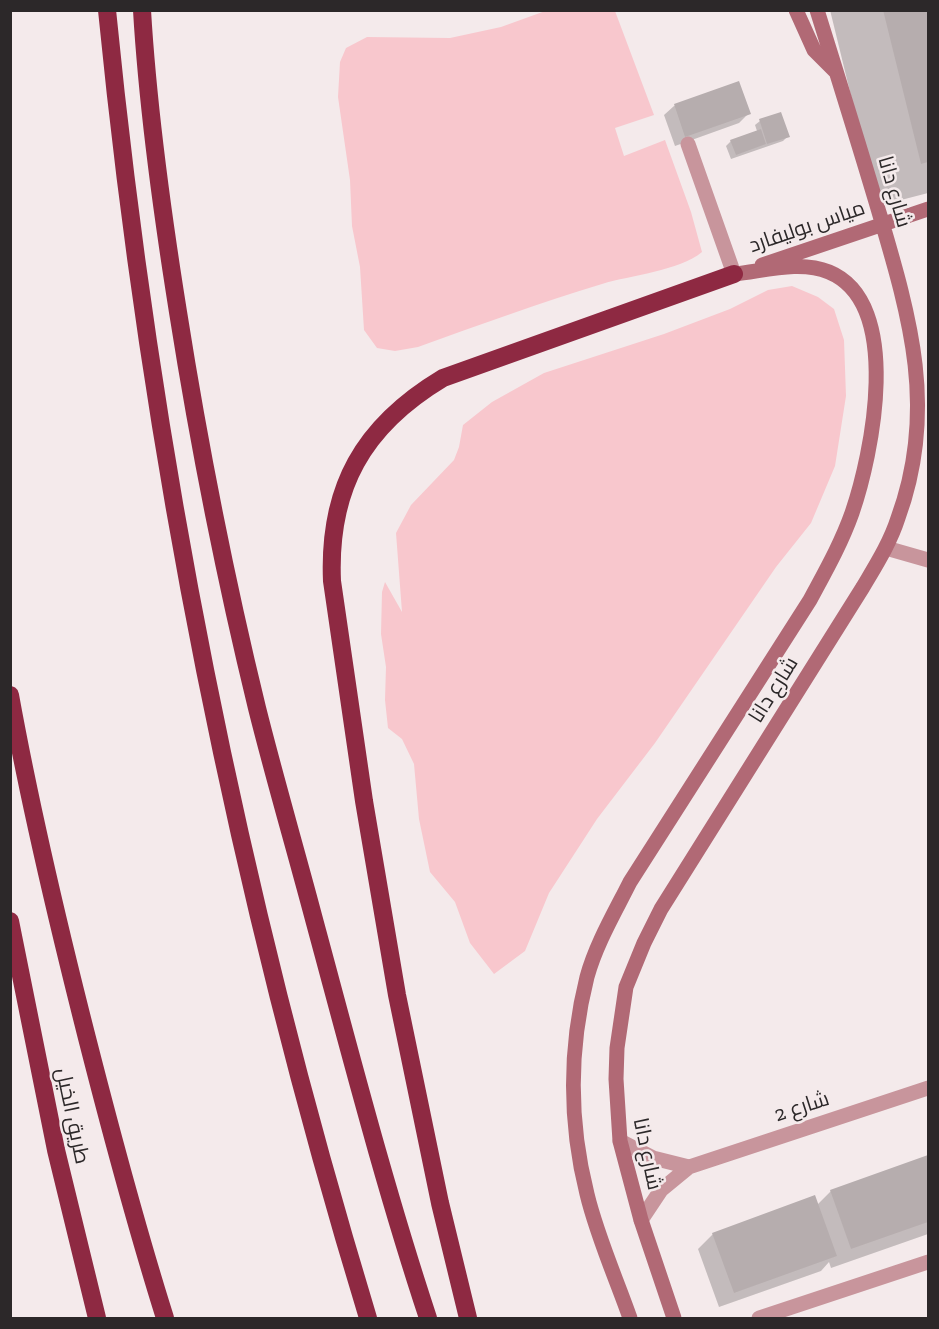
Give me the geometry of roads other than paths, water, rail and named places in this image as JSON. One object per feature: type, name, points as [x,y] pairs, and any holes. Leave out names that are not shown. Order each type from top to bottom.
[{"type":"highway","points":[[107,10],[157,403],[208,690],[240,839],[294,1063],[333,1204],[368,1318]]},
{"type":"highway","points":[[142,10],[153,138],[168,254],[208,486],[232,600],[274,773],[346,1044],[380,1164],[428,1318]]},
{"type":"highway","points":[[468,1318],[416,1092],[364,801],[332,581],[333,532],[338,508],[356,462],[385,422],[402,405],[443,378],[734,274]]},
{"type":"highway","points":[[10,695],[39,840],[66,954],[127,1187],[165,1318]]},
{"type":"highway","name":"طريق الخيل","points":[[10,921],[56,1150],[97,1318]]},
{"type":"street","name":"شارع دانا","points":[[796,10],[814,50],[837,73]]},
{"type":"street","name":"شارع دانا","points":[[674,1318],[641,1220],[620,1141],[616,1079],[618,1038],[626,987],[661,909],[886,548],[908,489],[914,458],[919,395],[912,333],[882,224],[817,10]]},
{"type":"street","points":[[688,144],[734,274]]},
{"type":"street","name":"مياس بوليفارد","points":[[734,274],[928,209]]},
{"type":"street","name":"شارع دانا","points":[[630,1318],[587,1195],[576,1141],[573,1074],[577,1030],[588,975],[609,924],[630,882],[810,600],[826,571],[851,516],[859,489],[866,463],[874,408],[872,326],[861,299],[852,288],[842,279],[815,268],[801,267],[734,274]]},
{"type":"street","points":[[886,548],[928,560]]},
{"type":"street","name":"شارع 2","points":[[641,1220],[661,1190],[689,1167],[928,1088]]},
{"type":"street","points":[[620,1141],[653,1158],[689,1167]]},
{"type":"street","points":[[759,1318],[928,1262]]}]
